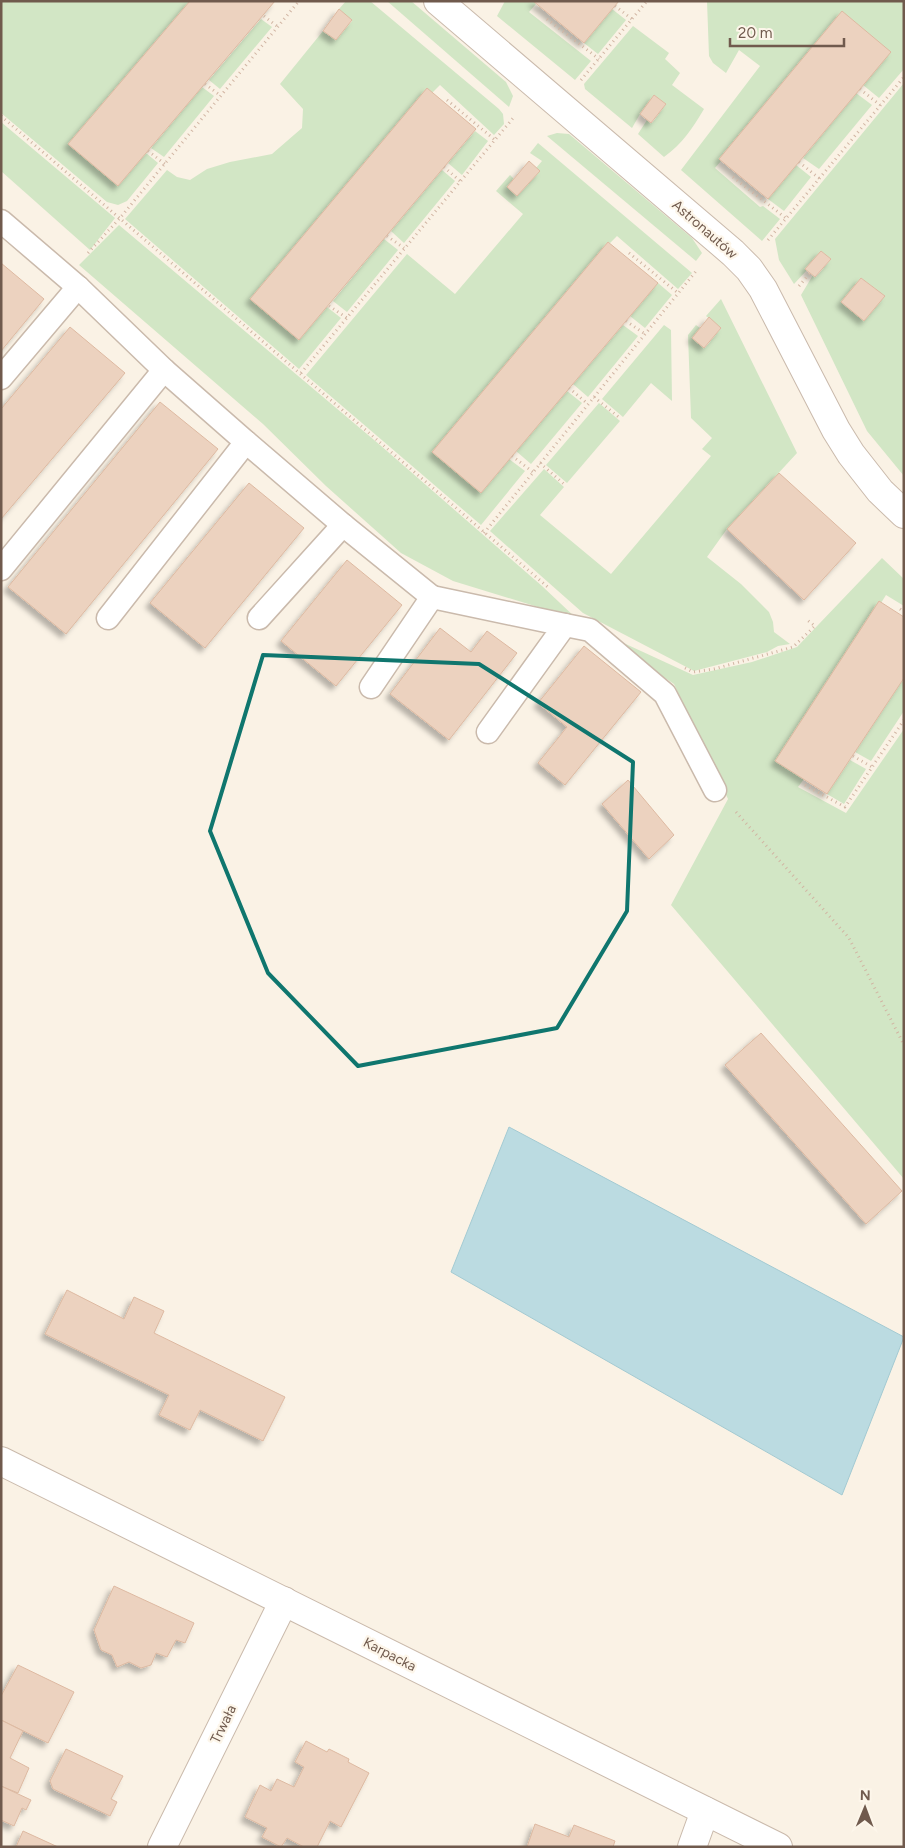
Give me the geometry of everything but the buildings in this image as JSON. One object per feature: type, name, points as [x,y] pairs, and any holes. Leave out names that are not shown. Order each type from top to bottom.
[{"type":"street","name":"Astronautów","points":[[438,1],[711,233],[749,269],[763,289],[836,430],[851,454],[880,491],[904,514]]},
{"type":"street","name":"Karpacka","points":[[1,1461],[778,1847]]},
{"type":"street","name":"Trwała","points":[[162,1847],[284,1601]]},
{"type":"street","points":[[692,1847],[705,1811]]},
{"type":"lane","points":[[1,221],[70,280],[164,370],[246,442],[342,525],[432,597],[590,630],[664,694],[715,790]]},
{"type":"lane","points":[[2,374],[70,280]]},
{"type":"lane","points":[[1,569],[164,370]]},
{"type":"lane","points":[[108,618],[246,442]]},
{"type":"lane","points":[[259,618],[342,525]]},
{"type":"lane","points":[[371,687],[432,597]]},
{"type":"lane","points":[[488,732],[565,625]]},
{"type":"path","points":[[70,280],[91,251],[300,1]]},
{"type":"path","points":[[580,81],[647,1]]},
{"type":"path","points":[[615,6],[632,19]]},
{"type":"path","points":[[264,16],[278,27]]},
{"type":"path","points":[[547,19],[599,59]]},
{"type":"path","points":[[763,247],[904,77]]},
{"type":"path","points":[[206,84],[221,96]]},
{"type":"path","points":[[860,89],[880,105]]},
{"type":"path","points":[[447,100],[495,140]]},
{"type":"path","points":[[1,116],[552,590]]},
{"type":"path","points":[[301,373],[514,117]]},
{"type":"path","points":[[148,151],[165,164]]},
{"type":"path","points":[[799,162],[820,179]]},
{"type":"path","points":[[444,167],[460,181]]},
{"type":"path","points":[[733,177],[787,219]]},
{"type":"path","points":[[387,236],[404,248]]},
{"type":"path","points":[[630,253],[678,293]]},
{"type":"path","points":[[484,532],[697,270]]},
{"type":"path","points":[[799,287],[810,273]]},
{"type":"path","points":[[329,306],[346,318]]},
{"type":"path","points":[[626,321],[644,334]]},
{"type":"path","points":[[569,388],[588,404]]},
{"type":"path","points":[[594,397],[622,419]]},
{"type":"path","points":[[512,456],[533,472]]},
{"type":"path","points":[[540,463],[565,485]]},
{"type":"path","points":[[677,664],[693,672],[714,669],[793,647],[815,626],[806,619]]},
{"type":"path","points":[[805,785],[845,807],[904,720]]},
{"type":"path","points":[[853,756],[872,767]]},
{"type":"path","points":[[715,790],[758,834],[849,938],[904,1044]]},
{"type":"highlighted area","points":[[263,655],[479,664],[633,762],[627,911],[557,1028],[358,1066],[268,973],[210,831]]},
{"type":"green space","points":[[1,1],[190,1],[68,144],[118,186],[146,153],[158,163],[127,201],[118,205],[107,202],[1,113]]},
{"type":"green space","points":[[346,1],[370,1],[499,109],[503,114],[504,124],[494,135],[440,85],[432,93],[427,88],[250,299],[299,340],[327,307],[341,318],[299,369],[125,219],[167,170],[177,177],[190,180],[207,169],[230,162],[272,154],[302,128],[303,109],[280,84],[323,31],[336,40],[352,21],[339,9]]},
{"type":"green space","points":[[387,1],[411,1],[506,82],[513,96],[509,107]]},
{"type":"green space","points":[[505,1],[533,1],[536,4],[529,12],[591,61],[575,80],[497,16]]},
{"type":"green space","points":[[707,1],[904,1],[904,69],[879,98],[863,85],[842,11],[719,159],[721,161],[715,168],[760,207],[763,206],[780,219],[762,241],[681,170],[760,66],[739,50],[726,73],[713,63],[709,56]]},
{"type":"green space","points":[[612,9],[626,20],[598,54],[584,43]]},
{"type":"green space","points":[[261,19],[272,27],[220,89],[209,80]]},
{"type":"green space","points":[[633,26],[669,53],[665,59],[680,73],[672,85],[704,109],[687,135],[664,157],[638,134],[647,120],[652,123],[666,104],[654,95],[632,128],[585,89],[584,84]]},
{"type":"green space","points":[[904,83],[904,476],[867,431],[801,295],[813,275],[816,277],[831,259],[821,251],[794,284],[779,260],[775,239]],"holes":[[[861,278],[884,296],[864,321],[841,302]]]},
{"type":"green space","points":[[202,87],[214,96],[164,157],[151,148]]},
{"type":"green space","points":[[856,93],[872,105],[819,169],[803,158]]},
{"type":"green space","points":[[1,122],[115,218],[90,250],[1,171]]},
{"type":"green space","points":[[475,131],[488,141],[462,175],[448,163]]},
{"type":"green space","points":[[557,133],[569,134],[692,238],[702,253],[696,261],[547,136]]},
{"type":"green space","points":[[538,143],[692,273],[678,289],[617,236],[610,243],[608,242],[432,452],[481,493],[509,459],[525,471],[481,525],[306,375],[407,254],[455,294],[523,214],[496,191],[510,175],[514,179],[507,187],[517,196],[540,171],[536,168],[542,161],[530,153]]},
{"type":"green space","points":[[796,165],[811,177],[784,211],[768,199]]},
{"type":"green space","points":[[442,170],[455,181],[404,243],[391,231]]},
{"type":"green space","points":[[119,225],[380,445],[542,586],[577,619],[453,581],[401,553],[326,486],[263,424],[79,265]]},
{"type":"green space","points":[[384,239],[398,250],[347,312],[333,301]]},
{"type":"green space","points":[[658,283],[672,295],[645,328],[630,316]]},
{"type":"green space","points":[[721,299],[797,453],[727,529],[707,557],[741,584],[769,612],[774,632],[790,644],[694,671],[583,613],[490,531],[544,469],[564,487],[540,515],[611,574],[711,456],[702,449],[712,438],[691,418],[688,335],[696,325],[700,328],[705,348],[721,328],[706,316]]},
{"type":"green space","points":[[623,325],[638,336],[588,397],[573,384]]},
{"type":"green space","points":[[664,325],[671,330],[672,401],[651,383],[623,417],[602,399]]},
{"type":"green space","points":[[567,391],[582,403],[531,464],[516,451]]},
{"type":"green space","points":[[599,403],[620,421],[567,483],[546,465]]},
{"type":"green space","points":[[882,558],[904,579],[904,606],[886,595],[881,603],[804,779],[798,787],[846,813],[904,729],[904,1179],[671,905],[728,799],[674,684],[591,628],[693,675],[752,662],[797,647]]},
{"type":"green space","points":[[902,681],[904,682],[904,711],[871,761],[855,752]]},
{"type":"green space","points":[[850,760],[866,769],[844,804],[827,794]]},
{"type":"water","points":[[509,1127],[904,1337],[842,1495],[451,1272]]}]
